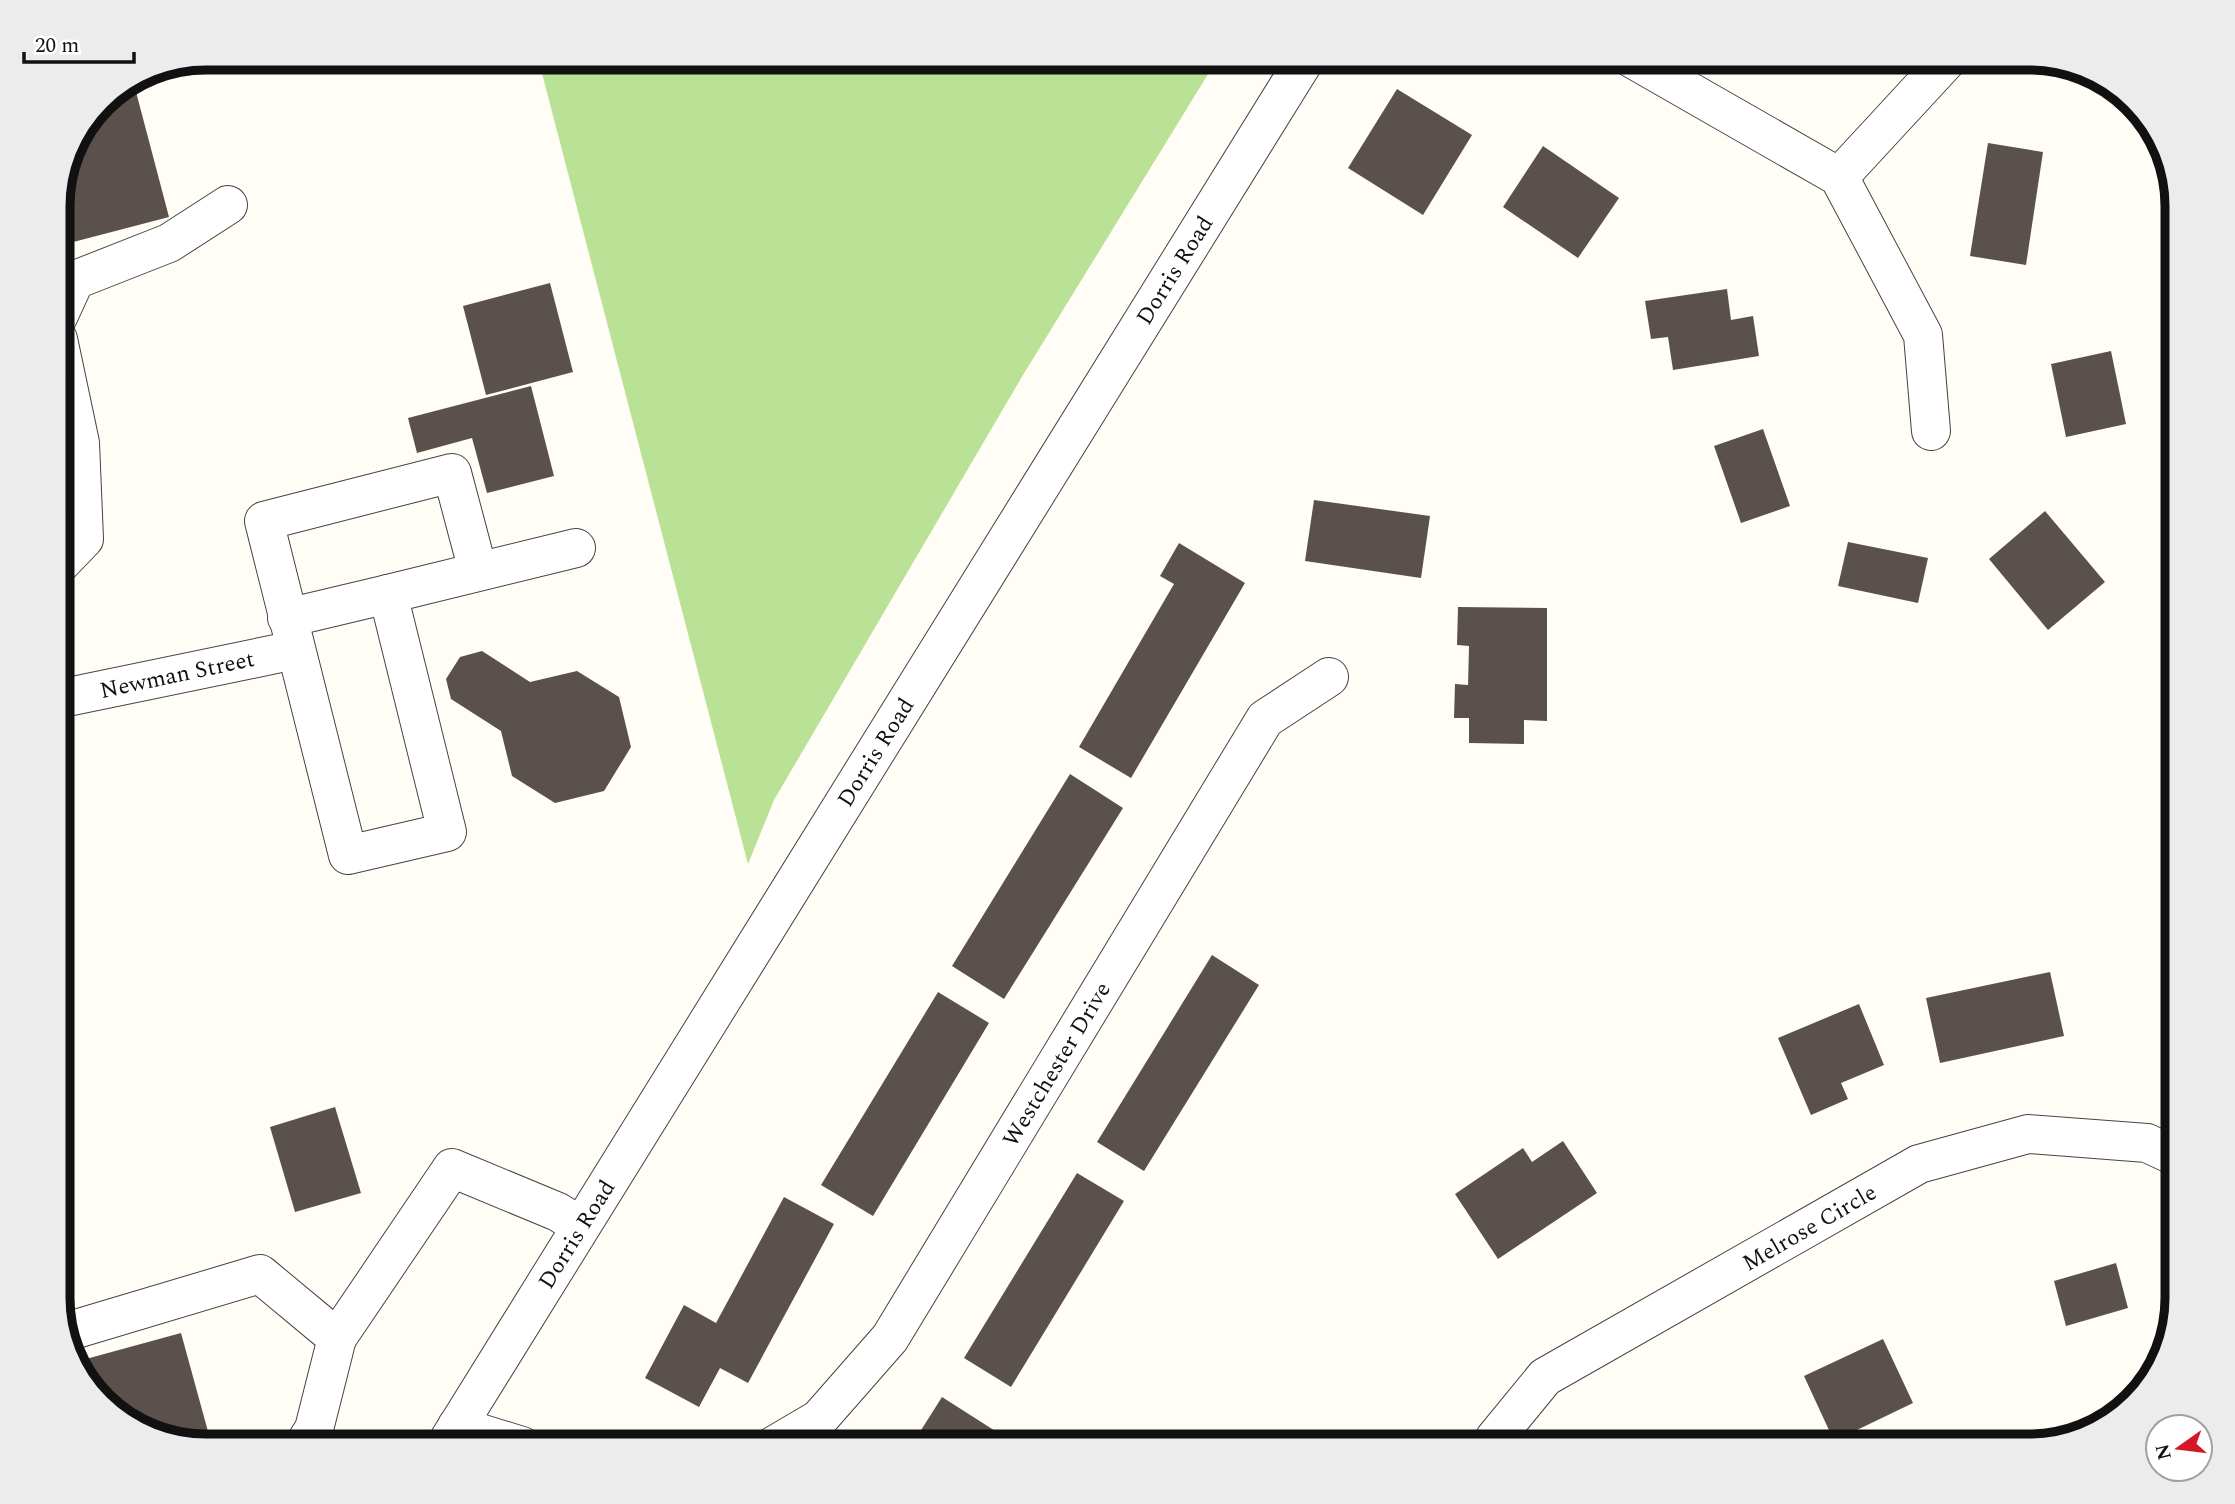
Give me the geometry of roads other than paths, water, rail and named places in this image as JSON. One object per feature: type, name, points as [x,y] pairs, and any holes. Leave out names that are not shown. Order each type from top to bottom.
[{"type":"street","name":"Dorris Road","points":[[452,1434],[1299,70]]},
{"type":"street","points":[[1652,70],[1839,177],[1923,335],[1931,430]]},
{"type":"street","points":[[1839,177],[1938,70]]},
{"type":"street","points":[[70,291],[75,280],[169,243],[228,205]]},
{"type":"street","points":[[70,396],[80,443],[83,540],[70,554]]},
{"type":"street","points":[[388,594],[447,832],[348,855],[264,521],[452,473],[478,571]]},
{"type":"street","name":"Newman Street","points":[[70,696],[291,634],[388,594],[576,548]]},
{"type":"street","name":"Westchester Drive","points":[[793,1434],[819,1419],[890,1338],[1265,719],[1329,677]]},
{"type":"street","name":"Melrose Circle","points":[[1498,1434],[1545,1377],[1919,1164],[2028,1134],[2147,1143],[2165,1151]]},
{"type":"street","points":[[311,1434],[337,1338],[452,1168],[558,1212],[580,1226]]},
{"type":"street","points":[[74,1330],[260,1274],[337,1338]]}]
